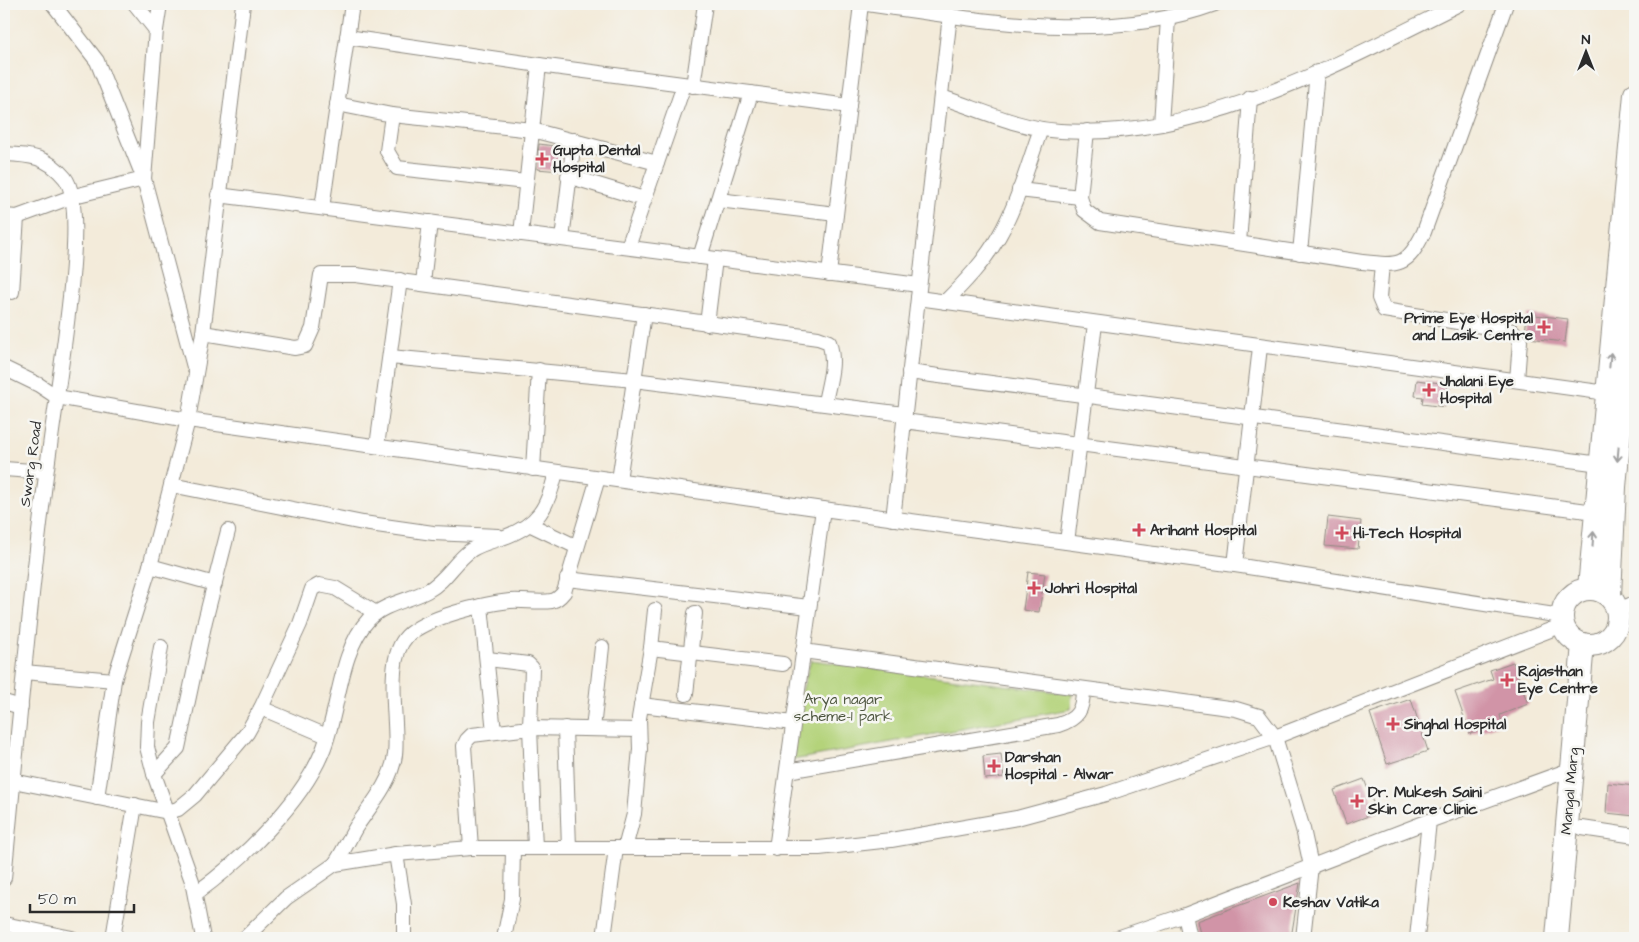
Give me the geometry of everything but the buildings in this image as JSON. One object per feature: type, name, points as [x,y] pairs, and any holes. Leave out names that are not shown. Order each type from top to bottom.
[{"type":"main road","points":[[1589,588],[1635,94]]},
{"type":"main road","points":[[1621,603],[1604,592],[1589,588],[1570,596],[1564,605],[1562,620],[1572,639],[1590,644],[1609,638],[1615,630],[1618,620],[1621,603],[1615,487],[1635,266]]},
{"type":"main road","name":"Mangal Marg","points":[[1557,938],[1572,769],[1590,644]]},
{"type":"main road","name":"Mangal Marg","points":[[1570,938],[1582,828],[1590,644]]},
{"type":"street","points":[[53,4],[97,61],[144,179],[196,372]]},
{"type":"street","points":[[135,4],[156,30]]},
{"type":"street","points":[[144,179],[156,30],[160,4]]},
{"type":"street","points":[[97,798],[114,680],[150,566],[188,420],[202,333],[243,4]]},
{"type":"street","points":[[322,208],[352,4]]},
{"type":"street","points":[[628,248],[657,163],[689,85],[706,4]]},
{"type":"street","points":[[829,274],[861,4]]},
{"type":"street","points":[[867,4],[943,11],[1021,24],[1075,26],[1116,25],[1168,19],[1215,4]]},
{"type":"street","points":[[940,97],[1041,129],[1060,132],[1161,124],[1198,116],[1317,72],[1436,9],[1459,4]]},
{"type":"street","points":[[1086,131],[1080,197],[1084,210],[1100,222],[1300,253],[1382,264],[1398,263],[1408,259],[1415,251],[1424,232],[1506,4]]},
{"type":"street","points":[[893,518],[940,97],[943,11]]},
{"type":"street","points":[[1161,124],[1168,19]]},
{"type":"street","points":[[348,36],[539,65],[849,106]]},
{"type":"street","points":[[521,234],[539,65]]},
{"type":"street","points":[[1300,253],[1317,72]]},
{"type":"street","points":[[700,257],[750,93]]},
{"type":"street","points":[[1239,243],[1250,98]]},
{"type":"street","points":[[337,104],[392,114],[532,130],[657,163]]},
{"type":"street","points":[[392,114],[388,151],[397,168],[526,182]]},
{"type":"street","points":[[945,302],[974,272],[995,242],[1020,190],[1041,129]]},
{"type":"street","points":[[562,239],[568,176],[574,140]]},
{"type":"street","points":[[4,154],[30,154],[40,158],[66,179],[74,196]]},
{"type":"street","points":[[568,176],[644,199]]},
{"type":"street","points":[[12,292],[8,274],[11,216],[74,196],[144,179]]},
{"type":"street","points":[[1020,190],[1080,197]]},
{"type":"street","points":[[218,195],[829,274],[918,292],[945,302],[1607,393]]},
{"type":"street","name":"Swarg Road","points":[[4,878],[46,472],[76,238],[74,196]]},
{"type":"street","points":[[718,200],[836,214]]},
{"type":"street","points":[[423,283],[430,222]]},
{"type":"street","points":[[707,324],[715,259]]},
{"type":"street","points":[[1382,264],[1379,298],[1384,310],[1513,331],[1520,340],[1517,380]]},
{"type":"street","points":[[202,333],[296,348],[305,346],[314,328],[321,275],[356,275],[818,338],[829,342],[833,364],[825,402]]},
{"type":"street","points":[[377,446],[400,280]]},
{"type":"street","points":[[619,480],[644,314]]},
{"type":"street","points":[[1066,542],[1095,324]]},
{"type":"street","points":[[1234,566],[1260,346]]},
{"type":"street","points":[[390,357],[539,370],[825,402],[904,417],[1080,444],[1595,512]]},
{"type":"street","points":[[4,368],[40,385],[57,397],[188,420],[1234,566],[1562,620]]},
{"type":"street","points":[[533,469],[539,370]]},
{"type":"street","points":[[909,372],[1600,464]]},
{"type":"street","points":[[4,469],[46,472]]},
{"type":"street","points":[[195,894],[237,861],[278,818],[300,789],[318,759],[327,736],[344,673],[362,629],[376,613],[433,588],[473,548],[506,536],[529,524],[544,509],[556,472]]},
{"type":"street","points":[[336,864],[350,836],[386,783],[391,771],[396,738],[395,668],[400,647],[412,632],[424,625],[481,606],[512,601],[554,600],[564,592],[598,478]]},
{"type":"street","points":[[170,485],[405,530],[506,536]]},
{"type":"street","points":[[776,849],[823,509]]},
{"type":"street","points":[[529,524],[577,547]]},
{"type":"street","points":[[154,774],[178,748],[205,622],[228,531]]},
{"type":"street","points":[[150,566],[215,584]]},
{"type":"street","points":[[567,579],[810,607]]},
{"type":"street","points":[[13,781],[168,812],[178,809],[205,785],[240,742],[261,708],[300,624],[312,589],[318,585],[335,588],[376,613]]},
{"type":"street","points":[[481,606],[488,659],[494,732]]},
{"type":"street","points":[[604,938],[621,848],[634,814],[640,749],[641,704],[651,648],[655,610]]},
{"type":"street","points":[[686,694],[695,613]]},
{"type":"street","points":[[246,938],[286,898],[336,864],[396,854],[471,848],[776,849],[868,843],[1017,818],[1106,794],[1275,737],[1562,620]]},
{"type":"street","points":[[161,647],[147,734],[147,747],[154,774],[195,894],[203,938]]},
{"type":"street","points":[[593,729],[602,647]]},
{"type":"street","points":[[651,648],[783,664]]},
{"type":"street","points":[[803,652],[1251,712],[1266,723],[1275,737],[1303,830],[1311,866],[1303,938]]},
{"type":"street","points":[[488,659],[528,664],[532,668],[530,728],[536,848]]},
{"type":"street","points":[[24,672],[114,680]]},
{"type":"street","points":[[787,771],[1058,725],[1071,721],[1080,713],[1083,689]]},
{"type":"street","points":[[4,702],[21,707]]},
{"type":"street","points":[[641,704],[793,723]]},
{"type":"street","points":[[261,708],[327,736]]},
{"type":"street","points":[[471,848],[464,746],[466,740],[472,735],[530,728],[639,730]]},
{"type":"street","points":[[565,728],[569,848]]},
{"type":"street","points":[[1117,938],[1185,915],[1429,820],[1572,769]]},
{"type":"street","points":[[113,938],[136,806]]},
{"type":"street","points":[[1417,938],[1429,820]]},
{"type":"street","points":[[1582,828],[1635,836]]},
{"type":"street","points":[[504,938],[512,899],[513,848]]},
{"type":"street","points":[[396,854],[404,904],[404,938]]},
{"type":"street","points":[[1185,915],[1190,938]]},
{"type":"street","points":[[4,924],[72,938]]},
{"type":"green space","name":"Arya nagar scheme-1 park","points":[[811,660],[1072,694],[1071,709],[793,760],[793,723]]},
{"type":"place","name":"Gupta Dental Hospital","points":[[542,159]]},
{"type":"place","name":"Prime Eye Hospital and Lasik Centre","points":[[1544,327]]},
{"type":"place","name":"Jhalani Eye Hospital","points":[[1429,390]]},
{"type":"place","name":"Arihant Hospital","points":[[1139,530]]},
{"type":"place","name":"Hi-Tech Hospital","points":[[1342,533]]},
{"type":"place","name":"Johri Hospital","points":[[1034,588]]},
{"type":"place","name":"Rajasthan Eye Centre","points":[[1507,680]]},
{"type":"place","name":"Singhal Hospital","points":[[1393,724]]},
{"type":"place","name":"Darshan Hospital - Alwar","points":[[994,766]]},
{"type":"place","name":"Dr. Mukesh Saini Skin Care Clinic","points":[[1357,801]]},
{"type":"place","name":"Keshav Vatika","points":[[1273,902]]}]
